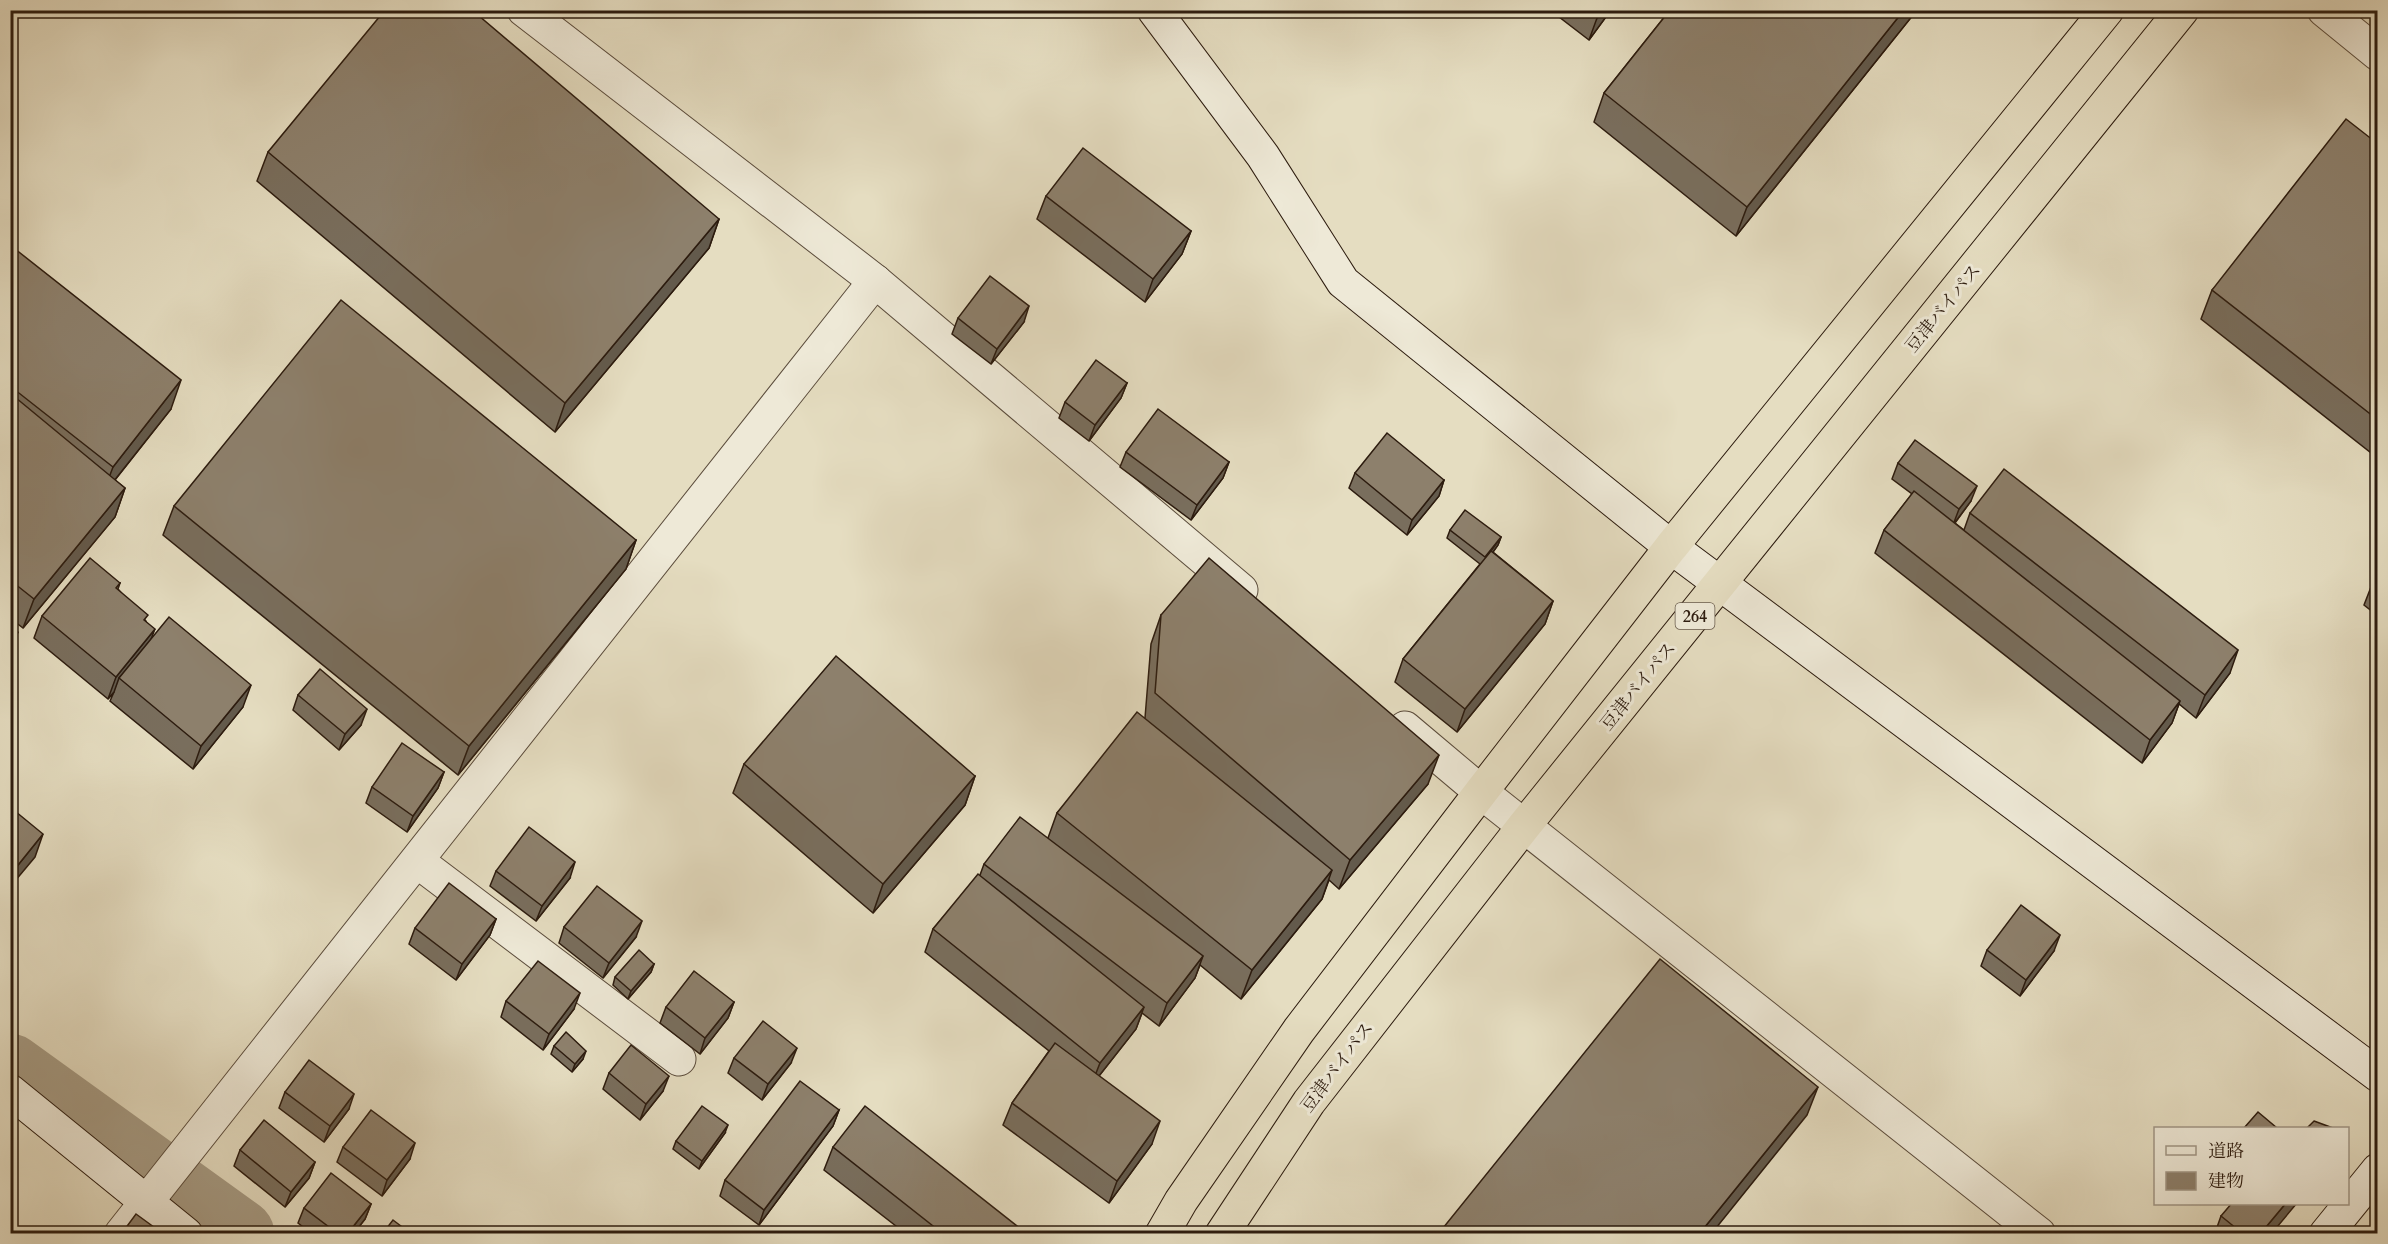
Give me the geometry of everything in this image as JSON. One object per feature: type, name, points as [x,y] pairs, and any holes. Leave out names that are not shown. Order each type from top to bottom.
[{"type":"highway","points":[[1162,1233],[1181,1201],[1299,1030],[1481,792],[1671,547],[2107,10]]},
{"type":"highway","name":"豆津バイパス","points":[[1222,1233],[1309,1102],[1524,826],[2182,10]]},
{"type":"street","points":[[524,10],[875,281],[1264,609]]},
{"type":"street","points":[[1154,10],[1263,156],[1342,282],[1671,547],[2378,1075]]},
{"type":"street","points":[[2324,10],[2378,54]]},
{"type":"street","points":[[121,1233],[875,281]]},
{"type":"street","points":[[1382,708],[1481,792],[2039,1233]]},
{"type":"street","points":[[417,861],[679,1059]]},
{"type":"street","points":[[10,1091],[186,1233]]},
{"type":"street","points":[[2326,1233],[2378,1170]]},
{"type":"building","points":[[385,10],[472,10],[719,219],[565,403],[268,152]]},
{"type":"building","points":[[1588,10],[1602,10],[1597,18]]},
{"type":"building","points":[[1670,10],[1904,10],[1747,207],[1604,93]]},
{"type":"building","points":[[2346,119],[2378,144],[2378,420],[2212,290]]},
{"type":"building","points":[[1083,148],[1191,231],[1153,279],[1046,196]]},
{"type":"building","points":[[10,245],[181,380],[113,467],[10,386]]},
{"type":"building","points":[[990,276],[1029,306],[997,349],[958,318]]},
{"type":"building","points":[[341,300],[636,540],[469,746],[174,506]]},
{"type":"building","points":[[1096,360],[1127,383],[1095,425],[1065,402]]},
{"type":"building","points":[[10,393],[125,488],[34,599],[10,580]]},
{"type":"building","points":[[1158,409],[1229,462],[1197,505],[1126,452]]},
{"type":"building","points":[[1387,433],[1444,480],[1412,520],[1355,473]]},
{"type":"building","points":[[1915,440],[1977,486],[1959,509],[1898,463]]},
{"type":"building","points":[[2004,469],[2238,650],[2205,695],[1970,513]]},
{"type":"building","points":[[1914,491],[2180,701],[2150,740],[1884,530]]},
{"type":"building","points":[[1465,510],[1501,537],[1485,557],[1450,530]]},
{"type":"building","points":[[1491,551],[1553,601],[1465,709],[1403,659]]},
{"type":"building","points":[[90,558],[120,583],[116,588],[148,615],[144,620],[155,629],[116,677],[42,616]]},
{"type":"building","points":[[1209,558],[1439,755],[1350,860],[1155,693],[1161,615]]},
{"type":"building","points":[[2378,576],[2378,586],[2373,582]]},
{"type":"building","points":[[169,617],[251,685],[201,746],[119,678]]},
{"type":"building","points":[[10,626],[18,632],[10,641]]},
{"type":"building","points":[[836,656],[975,776],[883,884],[744,764]]},
{"type":"building","points":[[320,669],[367,709],[345,734],[298,695]]},
{"type":"building","points":[[1137,712],[1332,870],[1252,970],[1057,813]]},
{"type":"building","points":[[402,743],[444,772],[413,816],[372,787]]},
{"type":"building","points":[[10,807],[43,834],[10,875]]},
{"type":"building","points":[[1020,817],[1203,956],[1167,1003],[984,864]]},
{"type":"building","points":[[529,827],[575,862],[542,906],[496,871]]},
{"type":"building","points":[[978,874],[1144,1007],[1100,1063],[933,929]]},
{"type":"building","points":[[449,883],[496,919],[462,964],[415,928]]},
{"type":"building","points":[[597,886],[642,921],[609,963],[564,927]]},
{"type":"building","points":[[2021,905],[2060,935],[2026,980],[1987,950]]},
{"type":"building","points":[[639,950],[654,964],[631,991],[615,977]]},
{"type":"building","points":[[1660,959],[1818,1087],[1700,1233],[1439,1233]]},
{"type":"building","points":[[538,961],[580,993],[549,1034],[506,1001]]},
{"type":"building","points":[[694,971],[734,1002],[705,1038],[666,1007]]},
{"type":"building","points":[[763,1021],[797,1048],[768,1084],[734,1058]]},
{"type":"building","points":[[566,1032],[586,1051],[575,1064],[554,1046]]},
{"type":"building","points":[[1055,1043],[1160,1121],[1117,1181],[1012,1103]]},
{"type":"building","points":[[631,1045],[669,1076],[646,1104],[609,1073]]},
{"type":"building","points":[[309,1060],[354,1094],[330,1126],[285,1092]]},
{"type":"building","points":[[800,1081],[839,1110],[764,1210],[725,1180]]},
{"type":"building","points":[[702,1106],[728,1125],[702,1161],[676,1141]]},
{"type":"building","points":[[865,1106],[1026,1233],[942,1233],[833,1147]]},
{"type":"building","points":[[371,1110],[415,1143],[387,1180],[343,1147]]},
{"type":"building","points":[[2258,1112],[2276,1127],[2245,1127]]},
{"type":"building","points":[[264,1120],[315,1162],[291,1192],[240,1150]]},
{"type":"building","points":[[2314,1121],[2330,1127],[2308,1127]]},
{"type":"building","points":[[331,1173],[371,1204],[348,1233],[337,1233],[304,1208]]},
{"type":"building","points":[[2230,1205],[2284,1205],[2261,1233],[2242,1233],[2221,1216]]},
{"type":"building","points":[[136,1214],[162,1233],[122,1233]]},
{"type":"building","points":[[393,1220],[410,1233],[383,1233]]},
{"type":"waterway","points":[[10,1068],[240,1234]]}]
